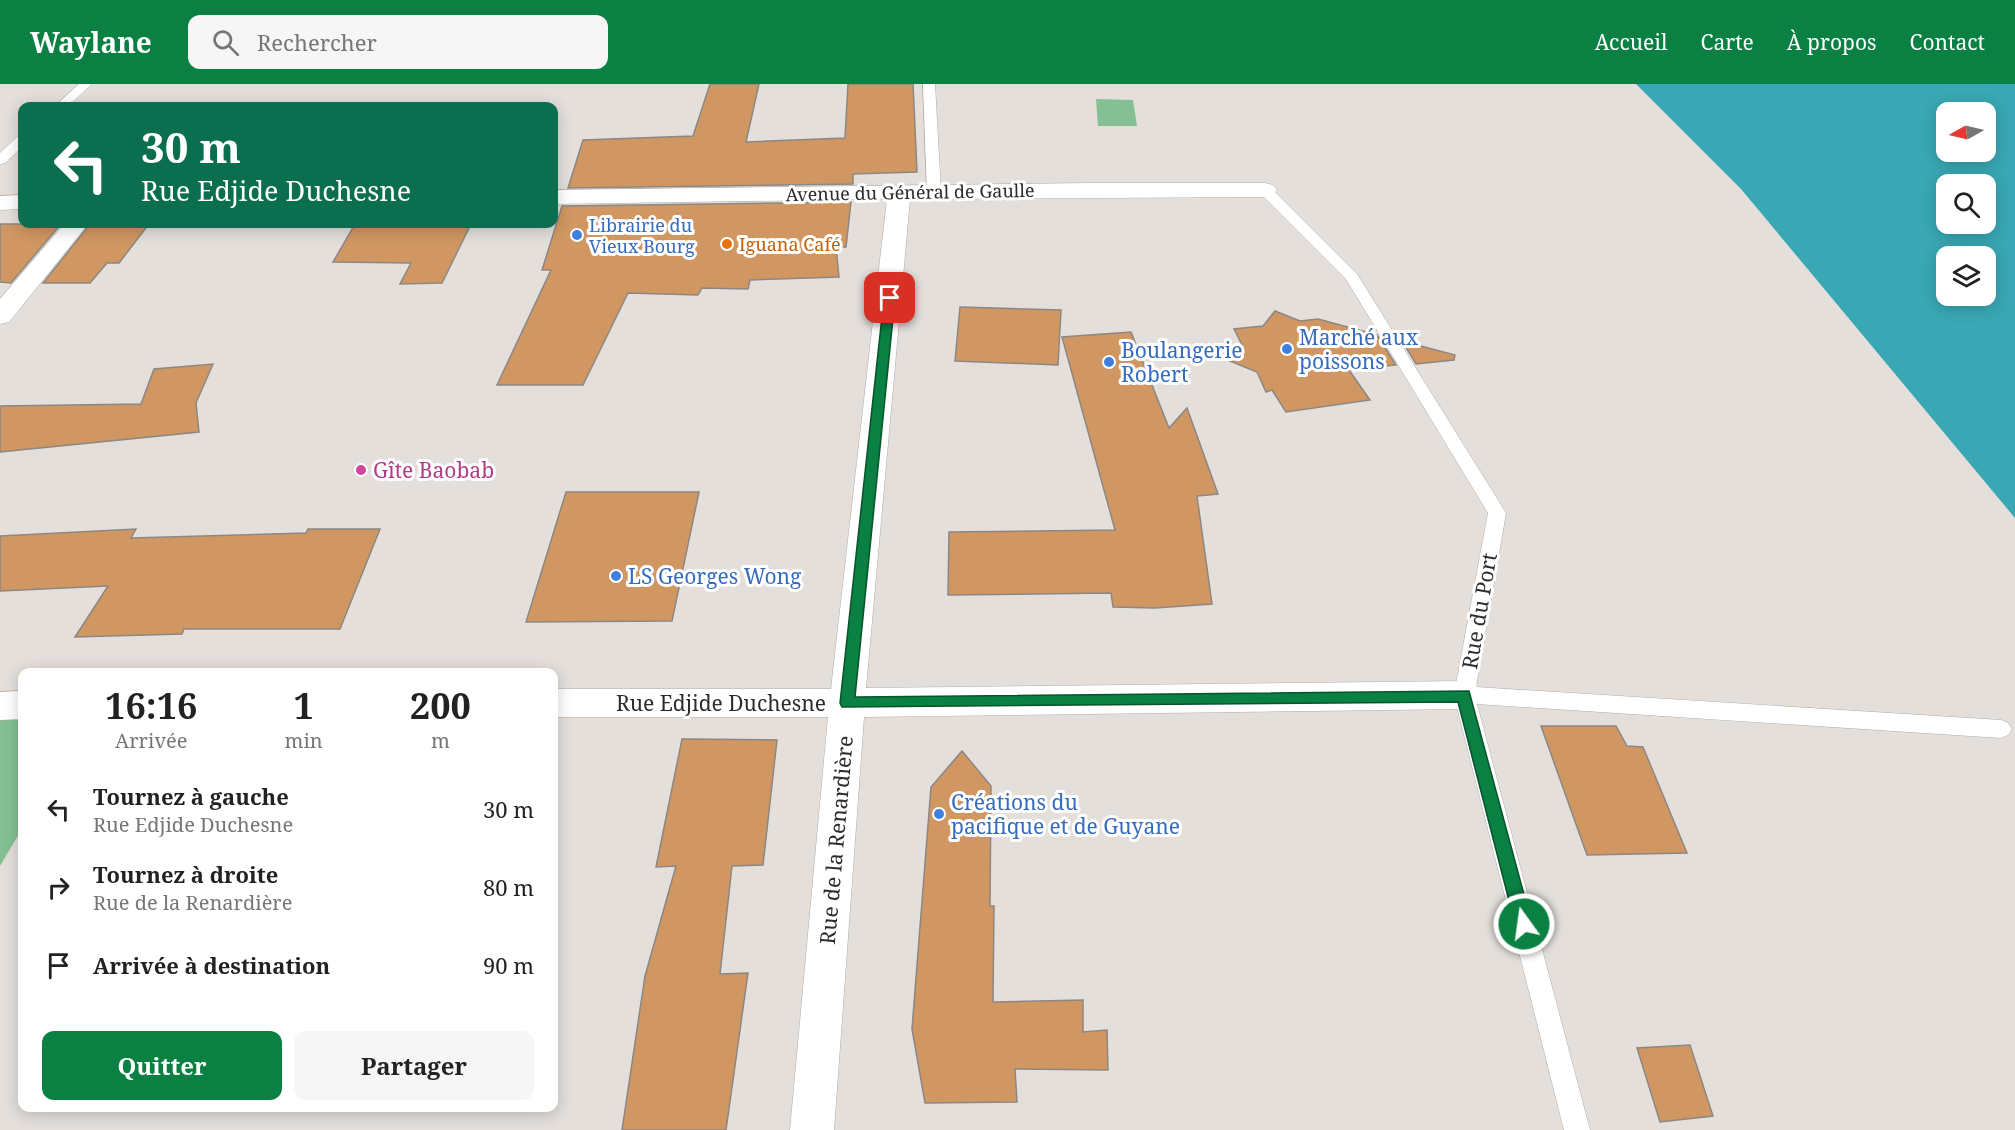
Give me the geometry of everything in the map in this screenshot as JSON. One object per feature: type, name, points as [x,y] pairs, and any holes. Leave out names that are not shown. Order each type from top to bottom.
[{"type":"street","name":"Avenue du Général de Gaulle","points":[[558,197],[1097,188],[1266,190]]},
{"type":"street","name":"Rue de la Renardière","points":[[812,1130],[848,703],[899,193]]},
{"type":"street","points":[[0,203],[18,202]]},
{"type":"street","points":[[0,316],[73,228]]},
{"type":"street","name":"Rue Edjide Duchesne","points":[[558,704],[1464,696]]},
{"type":"street","points":[[0,706],[18,705]]},
{"type":"lane","points":[[66,102],[86,84]]},
{"type":"lane","points":[[929,84],[934,192]]},
{"type":"lane","points":[[0,160],[18,144]]},
{"type":"lane","name":"Rue du Port","points":[[1266,190],[1352,277],[1497,513],[1464,696],[1577,1130]]},
{"type":"lane","points":[[1464,696],[2001,729]]},
{"type":"green space","points":[[1096,99],[1133,100],[1137,126],[1098,126]]},
{"type":"green space","points":[[18,705],[18,836],[0,866],[0,706]]},
{"type":"water","points":[[1636,84],[2015,84],[2015,518],[1741,189]]},
{"type":"building","points":[[710,84],[759,84],[746,142],[845,138],[848,84],[913,84],[917,172],[853,174],[853,184],[568,188],[583,140],[693,136]]},
{"type":"building","points":[[851,202],[846,247],[836,247],[839,277],[750,280],[748,289],[702,288],[698,295],[628,293],[583,385],[497,385],[551,270],[542,270],[555,228],[558,228],[562,206]]},
{"type":"building","points":[[0,224],[18,224],[18,228],[58,228],[11,283],[0,282]]},
{"type":"building","points":[[87,228],[146,228],[119,263],[107,263],[90,283],[43,283]]},
{"type":"building","points":[[353,228],[469,228],[442,283],[400,284],[411,263],[333,262]]},
{"type":"building","points":[[960,307],[1061,310],[1058,365],[955,361]]},
{"type":"building","points":[[1275,311],[1300,321],[1318,319],[1377,335],[1396,365],[1349,370],[1370,400],[1286,412],[1272,390],[1266,392],[1257,372],[1230,361],[1243,347],[1234,329],[1263,326]]},
{"type":"building","points":[[1131,332],[1169,428],[1187,408],[1218,494],[1197,496],[1212,604],[1155,608],[1113,607],[1111,593],[948,595],[949,532],[1115,530],[1062,337]]},
{"type":"building","points":[[1402,341],[1455,355],[1454,360],[1416,364]]},
{"type":"building","points":[[213,364],[196,403],[199,432],[0,452],[0,406],[141,404],[154,369]]},
{"type":"building","points":[[566,492],[699,492],[672,621],[526,622]]},
{"type":"building","points":[[136,529],[131,538],[306,533],[308,529],[380,529],[340,629],[184,629],[182,634],[75,637],[108,586],[0,591],[0,536]]},
{"type":"building","points":[[1541,726],[1616,726],[1627,746],[1643,747],[1687,853],[1587,855]]},
{"type":"building","points":[[682,739],[777,740],[763,865],[732,866],[720,974],[748,973],[726,1130],[622,1130],[645,976],[676,866],[656,867]]},
{"type":"building","points":[[962,751],[991,786],[990,906],[994,906],[993,1002],[1083,1000],[1083,1032],[1107,1030],[1108,1070],[1015,1069],[1017,1102],[925,1103],[912,1029],[931,787]]},
{"type":"building","points":[[1690,1045],[1713,1116],[1660,1122],[1637,1048]]},
{"type":"place","name":"Librairie du Vieux Bourg","points":[[577,235]]},
{"type":"place","name":"Iguana Café","points":[[727,244]]},
{"type":"place","name":"Marché aux poissons","points":[[1287,349]]},
{"type":"place","name":"Boulangerie Robert","points":[[1109,362]]},
{"type":"place","name":"Gîte Baobab","points":[[361,470]]},
{"type":"place","name":"LS Georges Wong","points":[[616,576]]},
{"type":"place","name":"Créations du pacifique et de Guyane","points":[[939,814]]},
{"type":"route","points":[[890,298],[848,703],[1464,696],[1524,924]]}]
